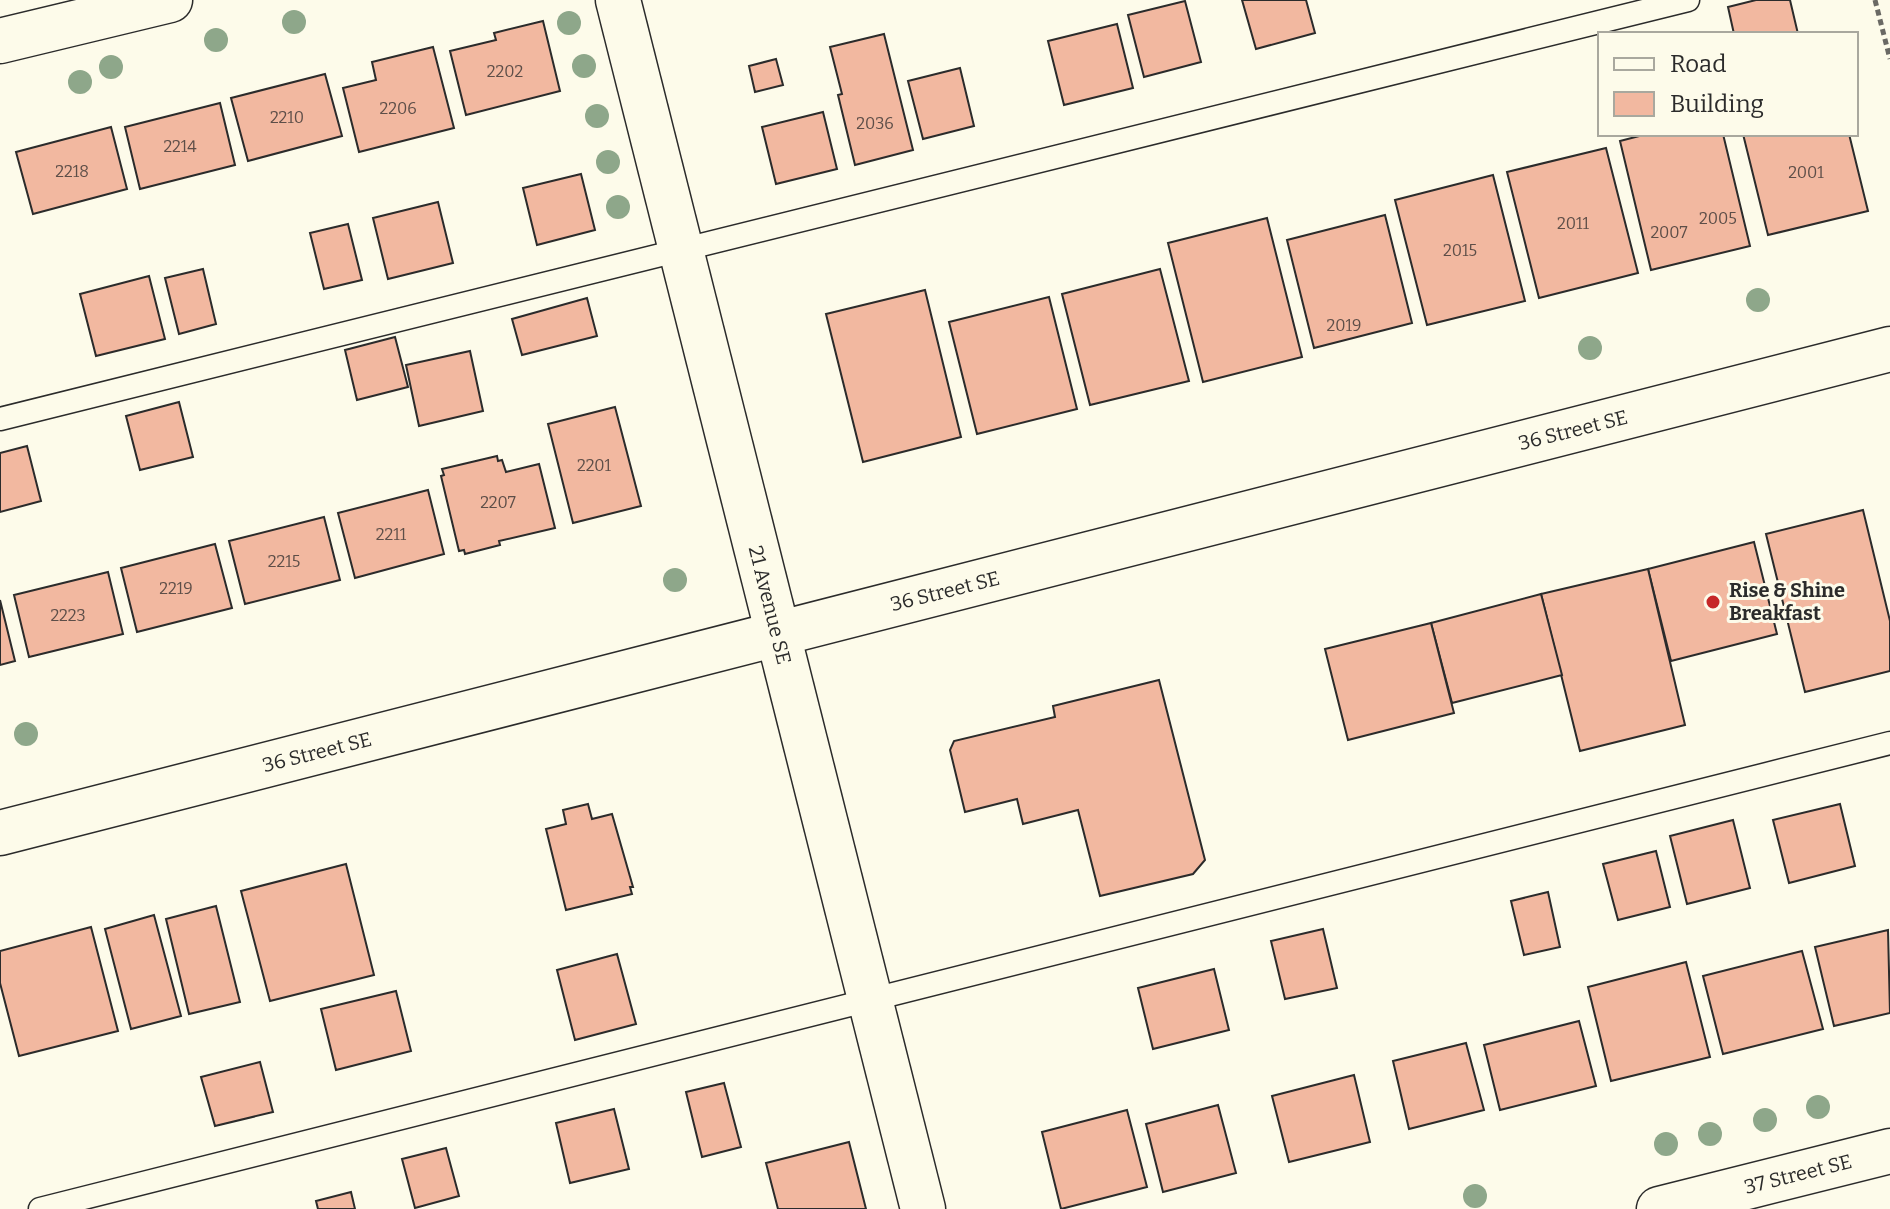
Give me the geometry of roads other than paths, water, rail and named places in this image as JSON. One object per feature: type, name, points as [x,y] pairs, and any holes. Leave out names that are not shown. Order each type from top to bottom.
[{"type":"main road","points":[[0,41],[170,0]]},
{"type":"main road","name":"21 Avenue SE","points":[[618,0],[923,1209]]},
{"type":"main road","name":"36 Street SE","points":[[0,833],[1890,349]]},
{"type":"main road","name":"37 Street SE","points":[[1659,1209],[1890,1151]]},
{"type":"lane","points":[[0,419],[1688,0]]},
{"type":"lane","points":[[40,1209],[1890,743]]},
{"type":"place","name":"Rise & Shine Breakfast","points":[[1713,602]]}]
